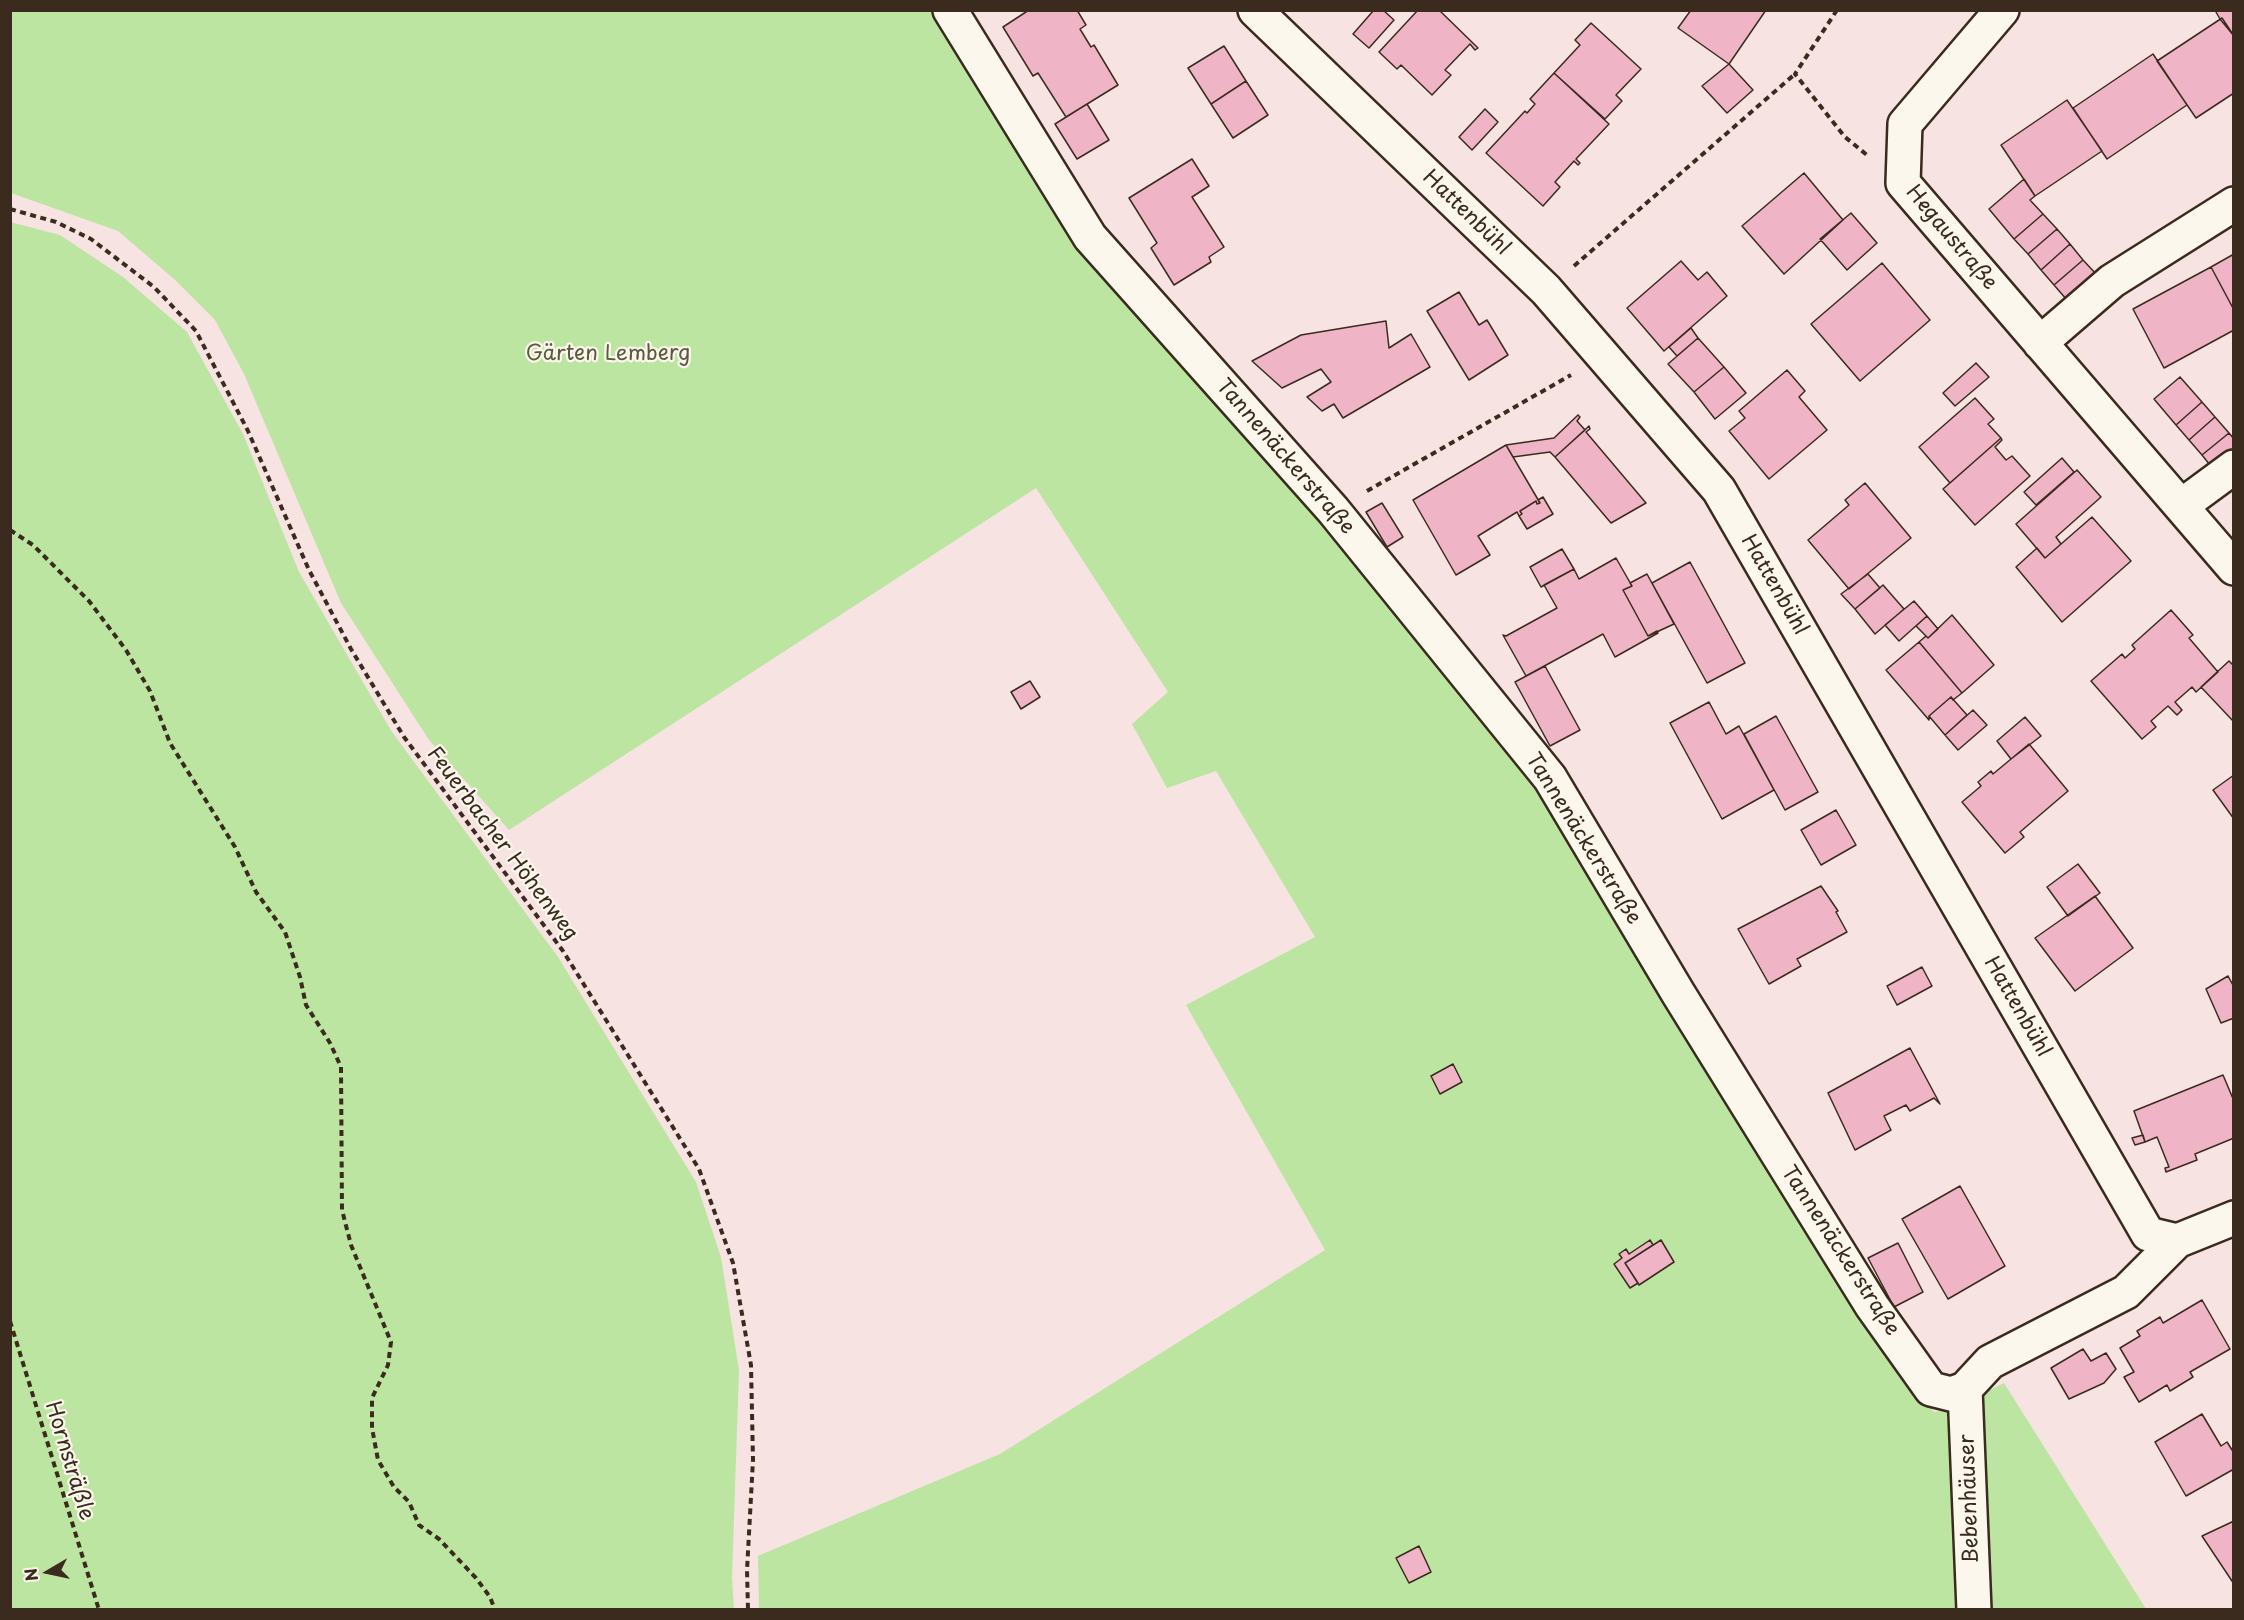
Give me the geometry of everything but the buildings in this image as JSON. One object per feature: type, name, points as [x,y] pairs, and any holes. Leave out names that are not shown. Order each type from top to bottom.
[{"type":"street","name":"Tannenäckerstraße","points":[[950,10],[1090,237],[1334,510],[1550,778],[1678,993],[1872,1306],[1931,1389],[1951,1394],[1965,1389]]},
{"type":"street","name":"Hattenbühl","points":[[1255,10],[1546,290],[1719,490],[2148,1234],[2176,1241]]},
{"type":"street","name":"Hegaustraße","points":[[2002,10],[1905,124],[1903,183],[2234,568]]},
{"type":"street","points":[[2040,343],[2112,281],[2234,204]]},
{"type":"street","points":[[2181,506],[2234,467]]},
{"type":"street","points":[[1965,1389],[1990,1362],[2126,1292],[2176,1241],[2234,1218]]},
{"type":"street","name":"Bebenhäuser","points":[[1965,1389],[1974,1610]]},
{"type":"path","points":[[1546,290],[1795,74],[1837,10]]},
{"type":"path","points":[[1795,74],[1845,137],[1903,183]]},
{"type":"path","name":"Feuerbacher Höhenweg","points":[[10,209],[56,222],[91,239],[154,286],[196,331],[248,431],[309,570],[374,688],[404,737],[563,951],[699,1169],[733,1263],[751,1365],[753,1460],[747,1570],[748,1610]]},
{"type":"path","points":[[1334,510],[1603,356]]},
{"type":"path","points":[[10,530],[33,546],[89,601],[126,650],[150,691],[170,743],[235,847],[256,892],[285,932],[300,977],[306,1005],[330,1043],[341,1067],[342,1210],[351,1245],[391,1342],[388,1365],[372,1398],[372,1428],[378,1460],[394,1486],[409,1502],[419,1525],[439,1539],[476,1578],[490,1597],[495,1610]]},
{"type":"path","name":"Hornsträßle","points":[[10,1321],[99,1610]]},
{"type":"green space","name":"Gärten Lemberg","points":[[11,11],[938,11],[1045,187],[1386,595],[1517,756],[1920,1396],[1934,1412],[1949,1410],[2004,1383],[2146,1609],[759,1609],[758,1556],[1000,1454],[1325,1250],[1186,1005],[1315,937],[1216,771],[1167,788],[1132,724],[1168,692],[1036,488],[509,830],[429,740],[341,603],[244,374],[215,320],[174,279],[118,231],[11,193]]},
{"type":"green space","points":[[10,222],[60,235],[123,277],[187,332],[243,434],[299,572],[392,732],[558,957],[696,1182],[721,1257],[739,1370],[732,1577],[734,1609],[11,1609]]}]
